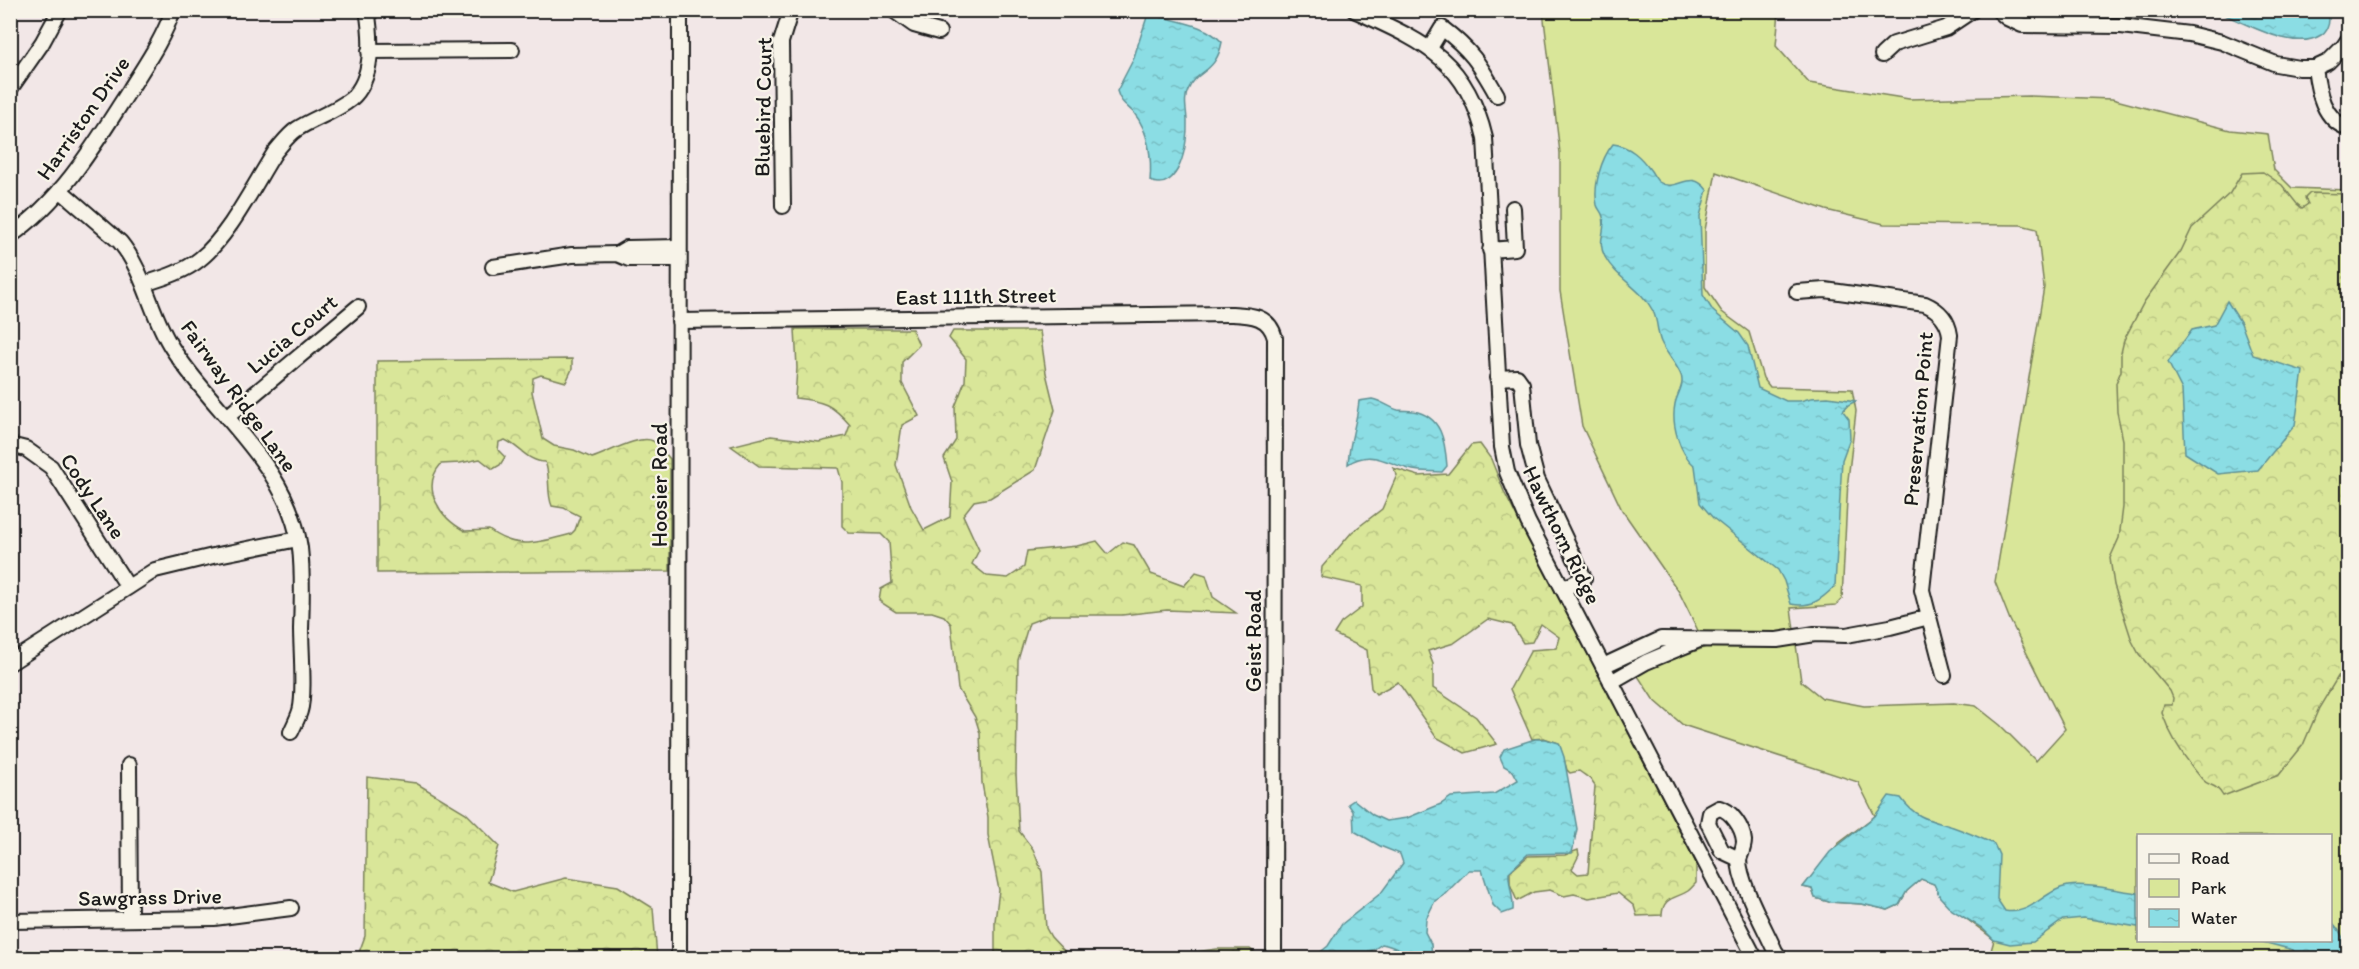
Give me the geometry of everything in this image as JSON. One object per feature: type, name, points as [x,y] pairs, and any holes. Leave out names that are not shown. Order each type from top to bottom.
[{"type":"street","points":[[10,88],[42,43],[60,10]]},
{"type":"street","name":"Harriston Drive","points":[[10,236],[46,207],[82,164],[158,45],[173,10]]},
{"type":"street","points":[[144,284],[188,267],[209,250],[286,140],[296,130],[353,98],[364,80],[369,51],[367,10]]},
{"type":"street","name":"Hoosier Road","points":[[679,958],[680,10]]},
{"type":"street","name":"Bluebird Court","points":[[783,206],[781,42],[791,10]]},
{"type":"street","points":[[893,10],[914,25],[939,32]]},
{"type":"street","name":"Hawthorn Ridge","points":[[1354,10],[1404,33],[1430,48],[1450,65],[1464,83],[1481,119],[1485,138],[1502,447],[1507,472],[1528,522],[1755,958]]},
{"type":"street","points":[[1882,55],[1894,44],[1946,28],[1973,10]]},
{"type":"street","points":[[1998,10],[2022,26],[2121,26],[2189,34],[2222,42],[2276,64],[2299,68],[2315,68],[2328,62],[2349,39]]},
{"type":"street","points":[[1430,48],[1442,28],[1465,45],[1480,65],[1497,95]]},
{"type":"street","points":[[369,51],[512,50]]},
{"type":"street","points":[[2315,68],[2323,104],[2331,117],[2349,128]]},
{"type":"street","name":"Fairway Ridge Lane","points":[[60,190],[120,242],[134,261],[171,346],[274,477],[288,506],[298,538],[302,570],[301,705],[291,732]]},
{"type":"street","points":[[1490,250],[1515,249],[1514,208]]},
{"type":"street","points":[[493,267],[572,255],[617,254],[627,248],[679,253]]},
{"type":"street","name":"Preservation Point","points":[[1797,292],[1825,290],[1925,304],[1944,317],[1949,327],[1950,335],[1922,590],[1944,675]]},
{"type":"street","name":"Lucia Court","points":[[227,417],[358,307]]},
{"type":"street","name":"East 111th Street","points":[[679,321],[1230,314],[1258,316],[1270,324]]},
{"type":"street","name":"Geist Road","points":[[1270,324],[1275,338],[1274,958]]},
{"type":"street","points":[[1497,378],[1517,377],[1522,384],[1526,430],[1537,479],[1584,578],[1563,589]]},
{"type":"street","name":"Cody Lane","points":[[10,445],[26,449],[51,468],[128,587]]},
{"type":"street","points":[[12,658],[163,567],[298,538]]},
{"type":"street","points":[[1603,666],[1661,639],[1777,640],[1815,634],[1846,634],[1890,627],[1929,617]]},
{"type":"street","points":[[1611,682],[1646,662],[1701,639]]},
{"type":"street","points":[[129,765],[130,919]]},
{"type":"street","points":[[1739,860],[1750,896],[1780,958]]},
{"type":"street","points":[[1728,906],[1750,896]]},
{"type":"street","name":"Sawgrass Drive","points":[[10,921],[214,918],[291,908]]},
{"type":"street","points":[[1740,928],[1761,918]]},
{"type":"green space","points":[[1543,11],[1779,11],[1776,46],[1809,83],[1909,99],[2030,96],[2112,99],[2230,130],[2268,134],[2274,170],[2292,188],[2348,190],[2348,958],[1989,958],[1994,940],[1953,909],[1934,884],[1921,879],[1907,891],[1899,905],[1888,910],[1815,898],[1812,889],[1803,887],[1839,843],[1875,816],[1858,782],[1683,725],[1653,699],[1636,673],[1706,647],[1679,592],[1622,510],[1582,426],[1560,291],[1560,153]],"holes":[[[1716,172],[1826,210],[1884,224],[2021,225],[2037,229],[2044,287],[1995,582],[2010,620],[2065,729],[2036,761],[2000,725],[1976,706],[1954,703],[1864,706],[1822,698],[1801,681],[1791,608],[1836,605],[1842,599],[1848,480],[1856,411],[1852,389],[1770,387],[1763,378],[1749,332],[1722,312],[1705,287],[1705,230]]]},
{"type":"green space","points":[[2263,172],[2282,185],[2302,208],[2308,204],[2305,198],[2310,193],[2348,194],[2348,660],[2319,708],[2303,745],[2279,775],[2223,796],[2215,787],[2202,779],[2184,756],[2169,730],[2162,713],[2164,705],[2172,705],[2173,698],[2170,691],[2139,654],[2132,641],[2114,585],[2110,558],[2119,538],[2123,507],[2123,440],[2117,412],[2116,383],[2121,371],[2124,340],[2144,302],[2181,251],[2192,228],[2230,193],[2242,173]]},
{"type":"green space","points":[[795,329],[912,329],[919,345],[902,362],[902,383],[919,416],[902,425],[896,465],[911,507],[924,530],[950,517],[952,482],[944,458],[956,440],[955,407],[965,381],[966,359],[949,338],[953,331],[1040,331],[1046,373],[1055,410],[1035,470],[990,498],[974,501],[963,515],[979,550],[972,564],[987,576],[1008,578],[1024,567],[1027,551],[1077,546],[1097,541],[1108,554],[1123,542],[1134,545],[1151,574],[1184,586],[1196,572],[1206,575],[1213,597],[1236,613],[1167,610],[1122,615],[1050,615],[1029,623],[1018,660],[1016,774],[1019,831],[1033,849],[1042,872],[1046,928],[1051,937],[1070,957],[1077,958],[991,958],[995,953],[995,921],[999,890],[988,835],[988,817],[982,783],[980,733],[975,717],[958,689],[951,624],[944,616],[932,612],[896,612],[879,601],[881,589],[892,583],[889,542],[881,534],[849,533],[842,526],[842,482],[838,468],[759,466],[731,446],[771,436],[819,442],[846,436],[850,425],[838,412],[820,402],[795,398],[797,368]]},
{"type":"green space","points":[[572,359],[572,369],[566,382],[541,375],[533,378],[532,392],[543,439],[554,446],[574,450],[592,458],[640,440],[653,441],[660,447],[670,459],[670,571],[377,573],[377,361]],"holes":[[[505,440],[529,457],[545,462],[552,506],[564,508],[580,516],[571,534],[539,542],[519,543],[499,537],[489,530],[465,531],[441,510],[436,502],[432,483],[441,464],[480,459],[493,469],[500,465],[505,457],[498,450],[499,442]]]},
{"type":"green space","points":[[1480,444],[1491,459],[1505,494],[1696,863],[1696,883],[1688,891],[1668,901],[1662,915],[1637,916],[1634,906],[1618,893],[1589,898],[1574,894],[1564,896],[1550,890],[1534,892],[1517,901],[1510,884],[1510,872],[1528,856],[1565,855],[1578,850],[1579,855],[1572,869],[1578,874],[1588,873],[1595,786],[1579,771],[1570,773],[1567,770],[1559,743],[1544,738],[1532,739],[1510,689],[1531,650],[1556,648],[1559,637],[1541,624],[1532,642],[1523,643],[1512,625],[1488,619],[1454,643],[1428,651],[1433,664],[1433,688],[1476,717],[1497,744],[1465,753],[1436,737],[1398,682],[1376,694],[1371,688],[1367,650],[1334,634],[1341,623],[1362,607],[1362,586],[1321,577],[1322,567],[1352,532],[1382,509],[1397,475],[1393,468],[1419,476],[1448,474],[1471,445]]},
{"type":"green space","points":[[367,777],[416,783],[466,813],[499,846],[488,882],[513,892],[566,878],[618,886],[653,908],[657,958],[357,958],[365,936]]},
{"type":"green space","points":[[1217,949],[1250,949],[1259,956],[1258,958],[1117,958],[1159,957]]},
{"type":"water","points":[[2215,11],[2328,11],[2329,21],[2326,30],[2321,35],[2310,40],[2297,40],[2268,34]]},
{"type":"water","points":[[1159,16],[1201,28],[1222,42],[1211,66],[1196,78],[1188,90],[1185,102],[1187,131],[1184,153],[1175,173],[1169,180],[1160,183],[1150,181],[1150,155],[1143,128],[1117,91],[1133,60],[1147,17]]},
{"type":"water","points":[[1613,144],[1635,153],[1659,182],[1672,185],[1695,181],[1707,190],[1700,216],[1703,295],[1713,311],[1739,333],[1748,346],[1758,388],[1786,401],[1828,397],[1856,401],[1843,411],[1849,419],[1850,438],[1842,460],[1835,586],[1815,602],[1804,605],[1791,604],[1778,570],[1713,518],[1700,503],[1695,466],[1685,454],[1675,429],[1675,404],[1682,385],[1682,377],[1661,342],[1655,315],[1648,303],[1616,271],[1602,251],[1604,222],[1597,205],[1596,190],[1602,165]]},
{"type":"water","points":[[2227,301],[2241,323],[2253,355],[2303,371],[2295,425],[2258,470],[2218,474],[2185,453],[2182,390],[2168,362],[2192,330],[2214,325]]},
{"type":"water","points":[[1372,399],[1398,410],[1423,414],[1436,424],[1443,439],[1446,457],[1447,466],[1442,472],[1413,470],[1381,459],[1365,457],[1348,464],[1359,401]]},
{"type":"water","points":[[1535,739],[1559,743],[1564,757],[1577,829],[1572,853],[1528,854],[1509,872],[1513,910],[1502,914],[1493,905],[1482,870],[1469,870],[1435,901],[1426,919],[1425,932],[1431,944],[1432,958],[1418,957],[1382,944],[1361,958],[1313,958],[1328,946],[1342,924],[1381,893],[1403,863],[1400,854],[1354,831],[1353,811],[1348,804],[1354,800],[1373,815],[1386,821],[1407,818],[1441,804],[1451,797],[1494,794],[1518,780],[1513,771],[1504,766],[1500,757],[1504,749]]},
{"type":"water","points":[[1889,796],[1901,798],[1912,810],[1924,818],[1994,844],[1999,855],[1997,899],[2005,911],[2022,910],[2059,888],[2076,885],[2094,886],[2137,893],[2137,927],[2083,918],[2063,920],[2033,942],[2010,944],[1994,940],[1982,928],[1952,910],[1940,897],[1934,884],[1921,879],[1907,891],[1899,905],[1888,910],[1815,898],[1812,889],[1803,887],[1830,852],[1875,816]]},
{"type":"water","points":[[2332,922],[2343,938],[2345,947],[2344,958],[2298,958],[2293,950],[2263,942],[2332,942]]}]
